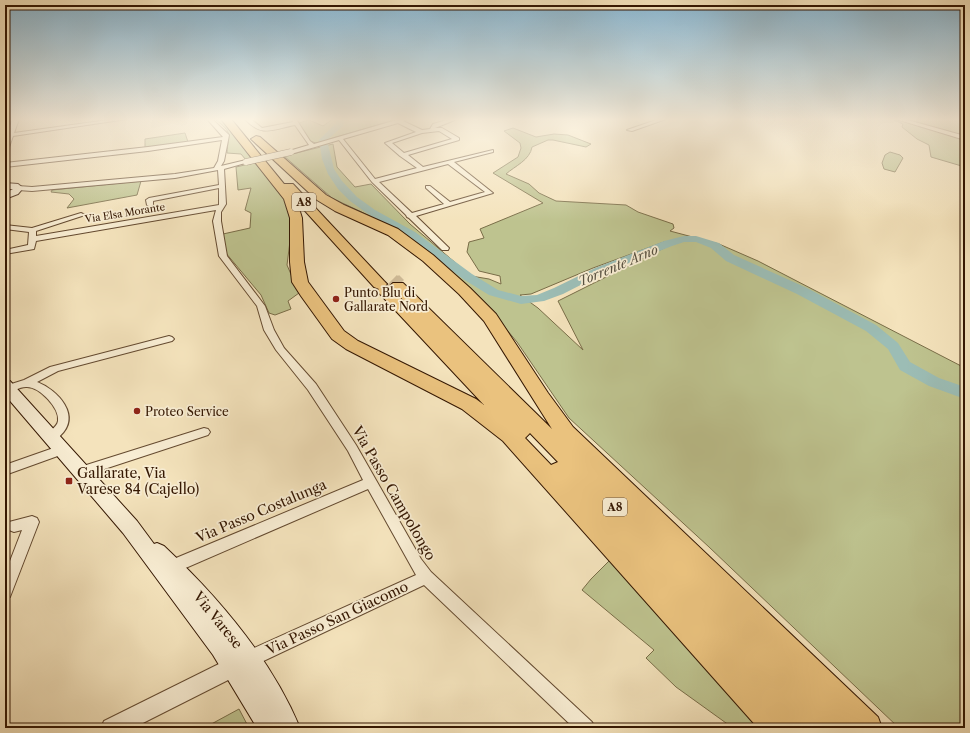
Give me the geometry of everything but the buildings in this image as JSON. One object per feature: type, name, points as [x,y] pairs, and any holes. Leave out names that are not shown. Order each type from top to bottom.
[{"type":"highway","points":[[254,153],[290,199],[296,218],[297,262],[300,282],[338,335],[352,345],[469,404],[510,434],[779,728]]},
{"type":"highway","name":"A8","points":[[260,153],[807,728]]},
{"type":"highway","name":"A8","points":[[274,153],[371,258]]},
{"type":"highway","points":[[275,153],[310,186],[333,204],[380,225],[406,241],[446,275],[485,312],[522,366],[551,414],[566,432],[867,728]]},
{"type":"highway","name":"A8","points":[[387,287],[833,728]]},
{"type":"main road","name":"Via Varese","points":[[6,388],[168,569],[213,636],[241,662],[288,728]]},
{"type":"main road","name":"Via Varese","points":[[241,662],[270,728]]},
{"type":"street","points":[[5,165],[110,153]]},
{"type":"street","points":[[221,207],[223,204],[216,176],[223,153]]},
{"type":"street","points":[[150,205],[149,200],[216,176],[246,162],[286,153]]},
{"type":"street","points":[[352,153],[374,181],[409,216],[445,248]]},
{"type":"street","points":[[374,181],[483,153]]},
{"type":"street","points":[[402,154],[422,169]]},
{"type":"street","points":[[8,191],[160,175],[210,165],[221,161]]},
{"type":"street","points":[[409,216],[490,192],[450,162]]},
{"type":"street","points":[[160,175],[216,176]]},
{"type":"street","points":[[428,187],[449,205]]},
{"type":"street","name":"Via Elsa Morante","points":[[5,252],[31,247],[33,239],[221,207]]},
{"type":"street","name":"Via Passo Campolongo","points":[[221,207],[218,212],[217,221],[223,256],[261,306],[269,330],[289,361],[317,394],[372,482],[416,564],[426,577],[586,728]]},
{"type":"street","name":"Via Elsa Morante","points":[[5,227],[32,230],[81,215]]},
{"type":"street","points":[[32,230],[33,239]]},
{"type":"street","points":[[6,388],[26,383],[54,370],[89,359],[169,339]]},
{"type":"street","points":[[26,383],[38,387],[50,394],[63,412],[63,425],[50,437]]},
{"type":"street","points":[[80,472],[204,432]]},
{"type":"street","points":[[5,470],[62,450]]},
{"type":"street","name":"Via Passo Costalunga","points":[[168,569],[372,482]]},
{"type":"street","points":[[5,592],[32,522],[14,526]]},
{"type":"street","name":"Via Passo San Giacomo","points":[[241,662],[426,577]]},
{"type":"street","points":[[111,728],[241,662]]},
{"type":"green space","points":[[230,153],[252,153],[256,158],[246,160],[241,154]]},
{"type":"green space","points":[[295,153],[335,153],[337,167],[355,187],[371,184],[410,224],[471,276],[489,279],[501,284],[500,276],[479,271],[467,252],[469,242],[484,238],[480,229],[543,203],[493,173],[518,157],[519,153],[530,153],[522,162],[506,174],[529,184],[539,193],[556,201],[626,205],[638,212],[673,224],[674,228],[670,231],[719,244],[758,261],[965,368],[965,728],[899,728],[709,547],[569,418],[517,342],[502,324],[397,232],[374,218],[332,198],[284,156]],"holes":[[[664,242],[670,245],[558,301],[583,350],[538,308],[520,295],[531,294],[593,268]]]},
{"type":"green space","points":[[894,153],[900,155],[903,158],[895,172],[884,169],[882,163],[885,155]]},
{"type":"green space","points":[[930,153],[965,153],[965,167],[931,157]]},
{"type":"green space","points":[[258,162],[284,194],[292,225],[287,265],[299,293],[288,301],[291,309],[275,315],[269,313],[261,295],[225,252],[223,234],[250,228],[251,213],[245,210],[251,188],[238,190],[236,167]]},
{"type":"green space","points":[[141,181],[137,195],[67,208],[74,199],[69,194],[51,192],[52,190]]},
{"type":"green space","points":[[613,557],[767,728],[733,728],[676,687],[646,658],[654,650],[582,590]]},
{"type":"green space","points":[[239,709],[249,728],[204,728]]},
{"type":"waterway","name":"Torrente Arno","points":[[325,153],[335,179],[353,199],[362,206],[411,235],[480,285],[507,297],[530,300],[549,295],[600,270],[636,257],[668,243],[690,238],[696,239],[715,246],[730,258],[802,291],[871,328],[893,346],[905,366],[934,382],[965,393]]},
{"type":"tunnel","points":[[392,280],[398,286]]},
{"type":"place","name":"Punto Blu di Gallarate Nord","points":[[336,299]]},
{"type":"place","name":"Proteo Service","points":[[137,411]]},
{"type":"place","name":"Gallarate, Via Varese 84 (Cajello)","points":[[69,481]]}]
